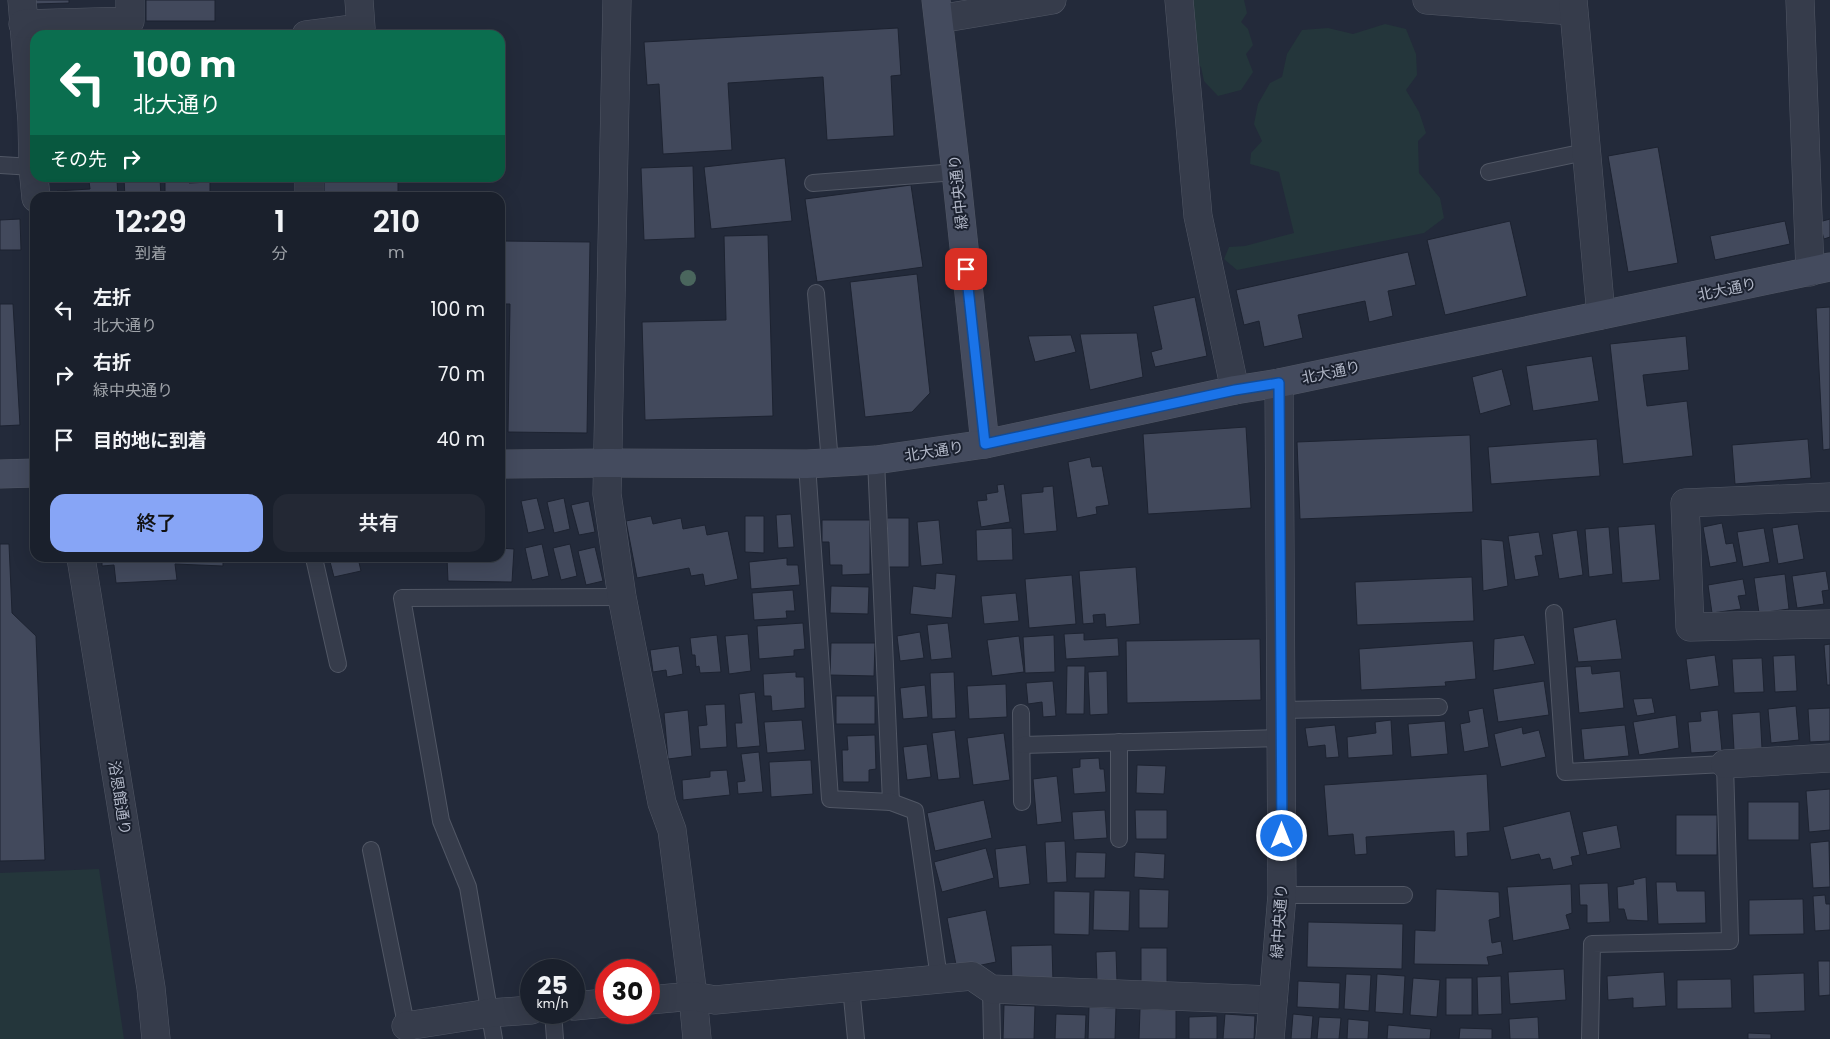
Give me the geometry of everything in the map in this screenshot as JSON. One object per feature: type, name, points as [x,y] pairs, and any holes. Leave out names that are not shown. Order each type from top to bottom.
[{"type":"street","points":[[30,97],[23,12],[130,21],[130,0]]},
{"type":"street","points":[[345,30],[361,28],[359,0]]},
{"type":"street","points":[[617,0],[607,494],[622,597],[662,803],[672,830],[697,1039]]},
{"type":"street","points":[[937,10],[1052,0]]},
{"type":"street","points":[[1179,0],[1198,216],[1235,390]]},
{"type":"street","points":[[1427,0],[1573,5],[1601,315]]},
{"type":"street","points":[[1800,0],[1820,270]]},
{"type":"street","name":"緑中央通り","points":[[937,10],[985,444]]},
{"type":"street","name":"北大通り","points":[[505,464],[607,462],[818,463],[876,460],[985,444],[1235,390],[1279,383],[1820,270]]},
{"type":"street","name":"緑中央通り","points":[[1270,1039],[1282,895],[1279,383]]},
{"type":"street","points":[[0,474],[30,473]]},
{"type":"street","points":[[1830,497],[1685,503],[1690,627],[1830,624]]},
{"type":"street","name":"浴恩館通り","points":[[82,562],[151,988],[156,1039]]},
{"type":"street","points":[[1725,764],[1830,758]]},
{"type":"street","points":[[660,999],[693,996],[715,1000],[972,976],[991,989],[1273,1000]]},
{"type":"street","points":[[408,1032],[490,1012],[520,1011]]},
{"type":"lane","points":[[1489,172],[1585,152]]},
{"type":"lane","points":[[0,165],[30,168]]},
{"type":"lane","points":[[813,183],[956,172]]},
{"type":"lane","points":[[816,293],[818,463],[830,798],[891,802],[915,811],[939,978]]},
{"type":"lane","points":[[876,460],[891,802]]},
{"type":"lane","points":[[315,562],[338,664]]},
{"type":"lane","points":[[494,1039],[468,887],[441,821],[402,598],[622,597]]},
{"type":"lane","points":[[1554,613],[1565,772],[1725,764],[1730,941],[1592,944],[1590,1039]]},
{"type":"lane","points":[[1282,710],[1439,707]]},
{"type":"lane","points":[[1021,712],[1022,802]]},
{"type":"lane","points":[[1022,745],[1282,738]]},
{"type":"lane","points":[[1118,742],[1119,839]]},
{"type":"lane","points":[[370,850],[408,1032]]},
{"type":"lane","points":[[1282,895],[1404,895]]},
{"type":"lane","points":[[851,987],[856,1039]]},
{"type":"lane","points":[[991,989],[992,1039]]},
{"type":"lane","points":[[554,1024],[555,1039]]},
{"type":"shaded area","points":[[1187,0],[1244,0],[1247,13],[1241,22],[1248,29],[1253,45],[1246,54],[1253,72],[1241,90],[1218,96],[1204,81],[1201,67],[1193,59],[1190,44],[1196,35],[1190,19]]},
{"type":"shaded area","points":[[1385,24],[1406,29],[1416,54],[1417,75],[1406,90],[1419,112],[1426,133],[1418,141],[1419,173],[1440,198],[1444,218],[1424,233],[1237,270],[1224,259],[1229,247],[1245,246],[1294,233],[1279,172],[1250,164],[1251,153],[1262,141],[1254,124],[1258,104],[1270,83],[1282,77],[1287,54],[1302,30],[1328,28],[1353,34]]},
{"type":"shaded area","points":[[99,869],[124,1039],[0,1039],[0,873]]},
{"type":"building","points":[[34,0],[69,0],[69,3],[34,4]]},
{"type":"building","points":[[146,0],[215,0],[215,21],[146,21]]},
{"type":"building","points":[[898,28],[901,75],[891,76],[894,136],[827,140],[823,77],[728,83],[732,150],[663,154],[659,84],[647,85],[644,42]]},
{"type":"building","points":[[1658,147],[1678,263],[1628,272],[1608,156]]},
{"type":"building","points":[[785,158],[792,221],[711,229],[704,167]]},
{"type":"building","points":[[693,166],[695,238],[644,240],[641,168]]},
{"type":"building","points":[[89,182],[117,182],[118,192],[57,192],[57,191],[90,189]]},
{"type":"building","points":[[124,182],[160,182],[161,192],[125,192]]},
{"type":"building","points":[[165,182],[210,182],[210,192],[165,192]]},
{"type":"building","points":[[324,182],[398,182],[398,192],[324,192]]},
{"type":"building","points":[[911,185],[923,267],[817,282],[805,199]]},
{"type":"building","points":[[20,219],[21,250],[0,250],[0,220]]},
{"type":"building","points":[[1830,219],[1830,237],[1824,239],[1819,222]]},
{"type":"building","points":[[1510,221],[1527,296],[1445,315],[1427,240]]},
{"type":"building","points":[[1785,221],[1790,244],[1715,260],[1710,236]]},
{"type":"building","points":[[768,235],[773,416],[645,420],[642,322],[726,320],[724,236]]},
{"type":"building","points":[[505,241],[590,242],[587,433],[508,432],[510,304],[505,304]]},
{"type":"building","points":[[1408,252],[1416,285],[1388,291],[1393,316],[1369,322],[1365,301],[1298,315],[1303,338],[1264,347],[1259,321],[1244,325],[1236,290]]},
{"type":"building","points":[[917,274],[930,393],[912,412],[865,417],[850,282]]},
{"type":"building","points":[[1195,297],[1207,356],[1155,367],[1151,352],[1162,349],[1153,306]]},
{"type":"building","points":[[0,304],[13,304],[20,425],[0,426]]},
{"type":"building","points":[[1830,307],[1830,449],[1823,450],[1816,308]]},
{"type":"building","points":[[1137,333],[1143,377],[1090,390],[1080,334]]},
{"type":"building","points":[[1071,335],[1076,352],[1035,362],[1028,336]]},
{"type":"building","points":[[1686,336],[1689,370],[1643,375],[1647,406],[1687,401],[1693,456],[1623,464],[1610,344]]},
{"type":"building","points":[[1592,356],[1599,401],[1533,411],[1526,366]]},
{"type":"building","points":[[1502,369],[1511,405],[1480,414],[1472,377]]},
{"type":"building","points":[[1246,427],[1251,508],[1148,514],[1143,434]]},
{"type":"building","points":[[1470,435],[1473,512],[1300,519],[1297,442]]},
{"type":"building","points":[[1597,439],[1600,476],[1491,484],[1488,447]]},
{"type":"building","points":[[1808,439],[1811,478],[1735,484],[1732,445]]},
{"type":"building","points":[[1090,457],[1092,467],[1102,466],[1109,505],[1096,507],[1097,514],[1077,518],[1068,462]]},
{"type":"building","points":[[1004,484],[1010,522],[981,527],[977,501],[987,500],[986,494],[998,492],[997,485]]},
{"type":"building","points":[[1053,486],[1057,531],[1024,534],[1021,494],[1043,492],[1043,487]]},
{"type":"building","points":[[537,498],[545,529],[528,533],[521,501]]},
{"type":"building","points":[[564,498],[570,529],[554,533],[547,502]]},
{"type":"building","points":[[589,501],[595,532],[579,535],[571,505]]},
{"type":"building","points":[[791,514],[794,547],[778,548],[776,515]]},
{"type":"building","points":[[651,516],[653,524],[681,518],[683,529],[705,525],[707,535],[728,531],[738,579],[705,586],[703,574],[691,576],[689,568],[637,578],[626,521]]},
{"type":"building","points":[[745,516],[764,516],[764,553],[745,552]]},
{"type":"building","points":[[887,518],[909,518],[909,567],[888,567]]},
{"type":"building","points":[[822,520],[870,520],[870,574],[842,575],[842,565],[830,565],[829,542],[822,542]]},
{"type":"building","points":[[939,520],[943,564],[921,566],[917,522]]},
{"type":"building","points":[[1722,523],[1726,544],[1733,543],[1737,562],[1710,567],[1703,527]]},
{"type":"building","points":[[1655,524],[1660,580],[1622,583],[1618,527]]},
{"type":"building","points":[[1798,524],[1804,559],[1778,564],[1772,528]]},
{"type":"building","points":[[1609,527],[1613,574],[1589,577],[1585,529]]},
{"type":"building","points":[[1012,528],[1013,560],[977,561],[976,530]]},
{"type":"building","points":[[1764,528],[1770,562],[1743,567],[1737,532]]},
{"type":"building","points":[[1577,530],[1583,575],[1559,579],[1552,534]]},
{"type":"building","points":[[1539,532],[1543,555],[1535,556],[1539,576],[1515,580],[1508,536]]},
{"type":"building","points":[[1481,539],[1503,541],[1508,586],[1483,591]]},
{"type":"building","points":[[0,544],[9,544],[12,613],[36,636],[45,860],[0,861]]},
{"type":"building","points":[[542,544],[549,576],[532,580],[525,548]]},
{"type":"building","points":[[570,544],[577,576],[561,580],[553,548]]},
{"type":"building","points":[[595,547],[603,581],[586,585],[578,551]]},
{"type":"building","points":[[505,548],[514,549],[512,582],[448,581],[447,562],[505,562]]},
{"type":"building","points":[[787,558],[787,565],[798,565],[800,585],[751,589],[749,562]]},
{"type":"building","points":[[102,562],[223,562],[223,566],[175,564],[177,580],[116,583],[114,565],[102,566]]},
{"type":"building","points":[[330,562],[359,562],[361,571],[334,577]]},
{"type":"building","points":[[1136,567],[1140,624],[1106,627],[1105,614],[1093,615],[1094,623],[1083,624],[1079,571]]},
{"type":"building","points":[[1826,571],[1829,590],[1822,591],[1824,604],[1797,608],[1792,576]]},
{"type":"building","points":[[936,573],[956,575],[952,618],[910,614],[913,586],[935,589]]},
{"type":"building","points":[[1785,574],[1789,609],[1759,613],[1754,578]]},
{"type":"building","points":[[1072,575],[1076,624],[1029,628],[1025,579]]},
{"type":"building","points":[[1472,577],[1474,621],[1357,625],[1355,582]]},
{"type":"building","points":[[1743,579],[1746,595],[1738,596],[1741,609],[1712,613],[1708,585]]},
{"type":"building","points":[[831,586],[869,587],[868,614],[830,613]]},
{"type":"building","points":[[793,590],[795,611],[786,611],[787,618],[754,620],[752,593]]},
{"type":"building","points":[[1016,593],[1019,621],[984,624],[981,596]]},
{"type":"building","points":[[1616,619],[1622,659],[1578,662],[1573,628]]},
{"type":"building","points":[[803,623],[805,649],[794,650],[794,656],[759,659],[757,626]]},
{"type":"building","points":[[948,623],[952,658],[931,660],[927,625]]},
{"type":"building","points":[[920,632],[924,658],[900,661],[897,636]]},
{"type":"building","points":[[1084,633],[1084,640],[1118,638],[1119,656],[1066,659],[1064,634]]},
{"type":"building","points":[[748,634],[751,671],[729,674],[725,636]]},
{"type":"building","points":[[717,635],[721,672],[700,673],[699,666],[696,667],[695,655],[692,655],[690,638]]},
{"type":"building","points":[[1054,635],[1055,672],[1025,673],[1023,637]]},
{"type":"building","points":[[1524,635],[1535,664],[1493,671],[1494,639]]},
{"type":"building","points":[[1019,636],[1024,672],[992,676],[987,640]]},
{"type":"building","points":[[1260,639],[1261,700],[1127,703],[1126,641]]},
{"type":"building","points":[[1473,641],[1476,679],[1445,682],[1446,686],[1361,690],[1359,649]]},
{"type":"building","points":[[831,643],[875,643],[874,676],[830,675]]},
{"type":"building","points":[[1830,644],[1830,685],[1827,685],[1824,645]]},
{"type":"building","points":[[679,646],[683,674],[667,677],[666,670],[653,672],[650,650]]},
{"type":"building","points":[[1715,655],[1719,686],[1690,690],[1686,659]]},
{"type":"building","points":[[1795,655],[1797,691],[1775,692],[1773,656]]},
{"type":"building","points":[[1762,658],[1764,692],[1734,693],[1732,659]]},
{"type":"building","points":[[1067,666],[1085,666],[1084,714],[1066,714]]},
{"type":"building","points":[[1591,666],[1592,674],[1620,671],[1624,708],[1579,713],[1575,667]]},
{"type":"building","points":[[1107,671],[1108,714],[1090,715],[1088,672]]},
{"type":"building","points":[[796,672],[796,677],[804,677],[805,708],[772,711],[771,696],[764,696],[763,674]]},
{"type":"building","points":[[954,672],[956,718],[932,719],[930,673]]},
{"type":"building","points":[[1053,681],[1056,716],[1043,717],[1042,702],[1028,704],[1026,683]]},
{"type":"building","points":[[1544,681],[1549,715],[1498,722],[1493,689]]},
{"type":"building","points":[[1006,684],[1007,717],[969,719],[967,686]]},
{"type":"building","points":[[925,685],[928,717],[903,719],[900,688]]},
{"type":"building","points":[[755,692],[760,746],[737,748],[735,723],[742,723],[739,694]]},
{"type":"building","points":[[836,696],[875,696],[875,724],[836,724]]},
{"type":"building","points":[[1652,698],[1655,713],[1637,716],[1633,699]]},
{"type":"building","points":[[725,704],[727,747],[700,749],[698,726],[707,725],[705,705]]},
{"type":"building","points":[[1796,706],[1799,740],[1771,743],[1768,709]]},
{"type":"building","points":[[1483,708],[1489,747],[1464,752],[1460,724],[1470,722],[1468,711]]},
{"type":"building","points":[[1830,708],[1830,741],[1810,742],[1808,709]]},
{"type":"building","points":[[688,710],[692,756],[668,759],[664,713]]},
{"type":"building","points":[[1718,710],[1722,751],[1691,753],[1688,722],[1701,721],[1700,712]]},
{"type":"building","points":[[1760,712],[1762,748],[1734,750],[1732,714]]},
{"type":"building","points":[[1676,715],[1679,748],[1639,755],[1633,722]]},
{"type":"building","points":[[802,720],[805,750],[767,753],[764,722]]},
{"type":"building","points":[[1391,720],[1393,755],[1348,758],[1347,737],[1376,733],[1375,722]]},
{"type":"building","points":[[1445,721],[1448,754],[1411,757],[1408,724]]},
{"type":"building","points":[[1335,725],[1339,757],[1326,758],[1325,745],[1308,747],[1305,728]]},
{"type":"building","points":[[1625,725],[1629,756],[1584,760],[1581,729]]},
{"type":"building","points":[[1522,727],[1523,734],[1539,730],[1546,757],[1501,767],[1494,734]]},
{"type":"building","points":[[955,730],[960,778],[938,780],[932,733]]},
{"type":"building","points":[[1004,733],[1010,780],[973,785],[967,738]]},
{"type":"building","points":[[875,735],[876,769],[869,770],[869,782],[843,782],[842,750],[848,750],[847,736]]},
{"type":"building","points":[[927,744],[931,777],[907,780],[903,747]]},
{"type":"building","points":[[759,752],[763,792],[738,794],[737,782],[745,781],[741,754]]},
{"type":"building","points":[[1099,758],[1100,769],[1104,769],[1106,792],[1074,794],[1072,768],[1080,767],[1080,759]]},
{"type":"building","points":[[811,760],[813,794],[771,797],[769,762]]},
{"type":"building","points":[[1137,765],[1166,766],[1164,794],[1136,793]]},
{"type":"building","points":[[727,770],[730,795],[683,800],[682,780],[710,777],[710,771]]},
{"type":"building","points":[[1487,774],[1490,831],[1467,833],[1468,856],[1455,857],[1454,831],[1366,837],[1367,854],[1355,855],[1353,834],[1328,836],[1324,785]]},
{"type":"building","points":[[1057,776],[1062,822],[1037,825],[1033,779]]},
{"type":"building","points":[[1830,789],[1830,830],[1809,832],[1806,791]]},
{"type":"building","points":[[984,800],[992,838],[935,851],[927,813]]},
{"type":"building","points":[[1748,802],[1799,802],[1799,840],[1748,840]]},
{"type":"building","points":[[1105,810],[1107,838],[1074,840],[1072,812]]},
{"type":"building","points":[[1135,810],[1167,810],[1167,839],[1136,839]]},
{"type":"building","points":[[1570,811],[1580,855],[1571,857],[1573,865],[1553,870],[1550,858],[1541,860],[1539,854],[1511,860],[1503,827]]},
{"type":"building","points":[[1676,815],[1717,815],[1717,855],[1676,855]]},
{"type":"building","points":[[1617,825],[1621,848],[1587,855],[1582,832]]},
{"type":"building","points":[[1065,841],[1067,882],[1047,883],[1045,842]]},
{"type":"building","points":[[1829,841],[1830,887],[1813,888],[1810,843]]},
{"type":"building","points":[[1026,845],[1030,884],[999,888],[995,849]]},
{"type":"building","points":[[986,848],[994,878],[942,892],[934,862]]},
{"type":"building","points":[[1076,852],[1106,853],[1105,878],[1075,878]]},
{"type":"building","points":[[1135,852],[1165,854],[1164,879],[1134,877]]},
{"type":"building","points":[[1646,877],[1648,921],[1627,920],[1624,909],[1618,909],[1617,887],[1634,884],[1633,880]]},
{"type":"building","points":[[1656,882],[1676,882],[1677,891],[1705,891],[1706,923],[1658,924]]},
{"type":"building","points":[[1608,883],[1610,922],[1587,923],[1587,905],[1580,905],[1579,884]]},
{"type":"building","points":[[1571,884],[1572,913],[1566,915],[1570,929],[1513,941],[1507,887]]},
{"type":"building","points":[[1139,889],[1169,890],[1168,928],[1139,928]]},
{"type":"building","points":[[1436,889],[1499,892],[1500,917],[1489,920],[1492,943],[1501,941],[1503,954],[1487,957],[1489,965],[1414,964],[1415,930],[1435,931]]},
{"type":"building","points":[[1094,890],[1130,891],[1129,931],[1093,930]]},
{"type":"building","points":[[1054,891],[1090,892],[1089,935],[1054,934]]},
{"type":"building","points":[[1825,895],[1826,904],[1830,904],[1830,930],[1815,931],[1813,896]]},
{"type":"building","points":[[1803,899],[1804,934],[1749,935],[1749,900]]},
{"type":"building","points":[[986,910],[996,962],[957,970],[947,918]]},
{"type":"building","points":[[1308,922],[1403,924],[1402,969],[1307,967]]},
{"type":"building","points":[[1052,945],[1053,983],[1012,983],[1011,946]]},
{"type":"building","points":[[1141,948],[1167,948],[1167,983],[1141,983]]},
{"type":"building","points":[[1116,951],[1117,982],[1097,982],[1096,952]]},
{"type":"building","points":[[1818,961],[1830,961],[1830,995],[1819,996]]},
{"type":"building","points":[[1564,969],[1566,1000],[1510,1004],[1508,972]]},
{"type":"building","points":[[1664,972],[1666,1006],[1633,1008],[1633,998],[1608,1000],[1607,976]]},
{"type":"building","points":[[1804,973],[1805,1011],[1754,1013],[1753,975]]},
{"type":"building","points":[[1346,974],[1371,975],[1369,1011],[1344,1009]]},
{"type":"building","points":[[1377,974],[1405,976],[1403,1014],[1375,1012]]},
{"type":"building","points":[[1501,976],[1502,1014],[1478,1015],[1477,977]]},
{"type":"building","points":[[1413,978],[1440,980],[1437,1017],[1410,1015]]},
{"type":"building","points":[[1446,978],[1472,978],[1472,1015],[1446,1015]]},
{"type":"building","points":[[1731,979],[1732,1008],[1677,1009],[1677,980]]},
{"type":"building","points":[[1298,981],[1340,983],[1339,1009],[1297,1007]]},
{"type":"building","points":[[1004,1005],[1035,1006],[1034,1039],[1003,1039]]},
{"type":"building","points":[[1089,1007],[1116,1008],[1115,1039],[1088,1039]]},
{"type":"building","points":[[1140,1009],[1176,1010],[1176,1039],[1139,1039]]},
{"type":"building","points":[[1056,1014],[1086,1015],[1085,1039],[1055,1039]]},
{"type":"building","points":[[1225,1014],[1255,1016],[1254,1039],[1223,1039]]},
{"type":"building","points":[[1293,1014],[1313,1016],[1311,1039],[1291,1039]]},
{"type":"building","points":[[1217,1016],[1217,1039],[1189,1039],[1189,1017]]},
{"type":"building","points":[[1319,1017],[1341,1018],[1339,1039],[1317,1039]]},
{"type":"building","points":[[1538,1017],[1539,1039],[1510,1039],[1509,1019]]},
{"type":"building","points":[[1348,1019],[1369,1021],[1368,1039],[1347,1039]]},
{"type":"building","points":[[1388,1025],[1431,1029],[1430,1039],[1387,1039]]},
{"type":"building","points":[[1460,1028],[1492,1029],[1492,1039],[1459,1039]]},
{"type":"building","points":[[1748,1033],[1771,1034],[1771,1039],[1748,1039]]},
{"type":"route","points":[[966,269],[985,444],[1235,390],[1279,383],[1282,836]]}]
